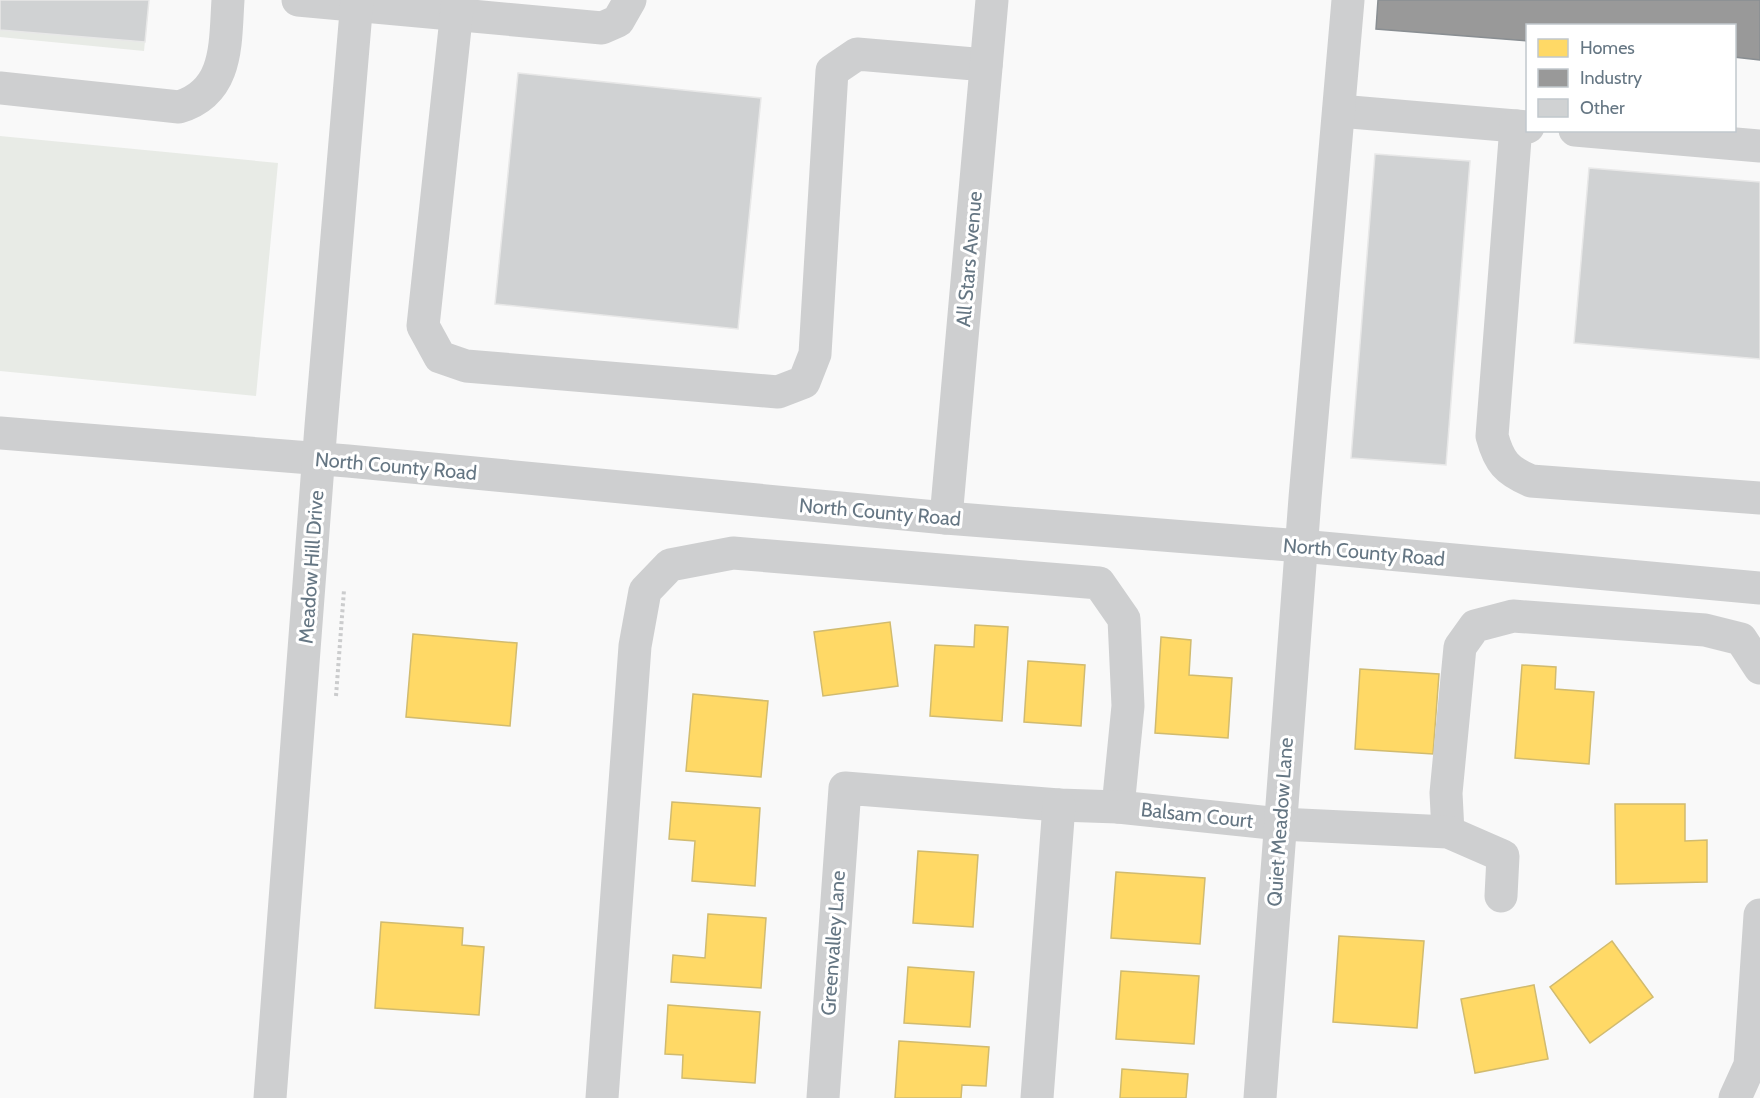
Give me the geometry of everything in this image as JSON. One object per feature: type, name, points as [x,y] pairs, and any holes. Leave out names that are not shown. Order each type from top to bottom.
[{"type":"street","points":[[0,88],[179,107],[194,102],[214,84],[225,52],[228,0]]},
{"type":"street","points":[[298,0],[457,8],[602,28],[618,21],[630,0]]},
{"type":"street","name":"All Stars Avenue","points":[[945,518],[992,0]]},
{"type":"street","name":"Quiet Meadow Lane","points":[[1260,1098],[1301,546],[1348,0]]},
{"type":"street","name":"Meadow Hill Drive","points":[[270,1098],[357,3]]},
{"type":"street","points":[[457,8],[423,326],[440,357],[466,366],[778,392],[804,382],[815,354],[832,71],[857,54],[986,65]]},
{"type":"street","points":[[1339,111],[1522,126],[1492,436],[1497,456],[1514,474],[1532,481],[1760,498]]},
{"type":"street","points":[[1598,132],[1760,146]]},
{"type":"street","name":"North County Road","points":[[0,433],[319,459],[945,518],[1301,546],[1760,588]]},
{"type":"street","points":[[602,1098],[635,646],[645,591],[670,565],[733,552],[1099,583],[1125,619],[1128,706],[1118,807]]},
{"type":"street","points":[[1448,832],[1446,793],[1460,647],[1475,626],[1513,616],[1705,630],[1742,639],[1760,668]]},
{"type":"street","name":"Balsam Court","points":[[845,788],[1059,805],[1118,807],[1280,824],[1448,832],[1503,856],[1501,896]]},
{"type":"street","name":"Greenvalley Lane","points":[[823,1098],[845,788]]},
{"type":"street","points":[[1037,1098],[1059,805]]},
{"type":"street","points":[[1735,1098],[1750,1065],[1760,915]]},
{"type":"shaded area","points":[[0,0],[149,0],[144,51],[0,37]]},
{"type":"shaded area","points":[[0,136],[278,163],[256,396],[0,371]]},
{"type":"building: Homes","points":[[890,622],[898,686],[823,696],[814,632]]},
{"type":"building: Homes","points":[[975,625],[1008,627],[1002,721],[930,716],[935,645],[974,647]]},
{"type":"building: Homes","points":[[413,634],[517,643],[510,726],[406,717]]},
{"type":"building: Homes","points":[[1161,637],[1191,640],[1189,675],[1232,678],[1228,738],[1155,733]]},
{"type":"building: Homes","points":[[1028,661],[1085,665],[1081,726],[1024,722]]},
{"type":"building: Homes","points":[[1522,665],[1556,667],[1555,689],[1594,692],[1589,764],[1515,758]]},
{"type":"building: Homes","points":[[1360,669],[1439,674],[1433,754],[1355,749]]},
{"type":"building: Homes","points":[[693,694],[768,701],[761,777],[686,771]]},
{"type":"building: Homes","points":[[672,802],[760,808],[755,886],[692,881],[695,841],[669,839]]},
{"type":"building: Homes","points":[[1615,804],[1685,804],[1685,841],[1707,840],[1707,882],[1616,884]]},
{"type":"building: Homes","points":[[918,851],[978,855],[973,927],[913,923]]},
{"type":"building: Homes","points":[[1116,872],[1205,878],[1200,944],[1111,938]]},
{"type":"building: Homes","points":[[708,914],[766,918],[761,988],[671,982],[673,955],[705,958]]},
{"type":"building: Homes","points":[[381,922],[463,928],[462,945],[484,947],[479,1015],[375,1008]]},
{"type":"building: Homes","points":[[1339,936],[1424,941],[1417,1028],[1333,1022]]},
{"type":"building: Homes","points":[[1612,941],[1653,997],[1590,1043],[1550,987]]},
{"type":"building: Homes","points":[[908,967],[974,972],[970,1027],[904,1023]]},
{"type":"building: Homes","points":[[1121,971],[1199,976],[1194,1044],[1116,1039]]},
{"type":"building: Homes","points":[[1534,985],[1548,1059],[1475,1073],[1461,999]]},
{"type":"building: Homes","points":[[668,1005],[760,1012],[755,1083],[682,1078],[683,1055],[665,1054]]},
{"type":"building: Homes","points":[[899,1041],[989,1047],[986,1086],[962,1085],[961,1098],[895,1098]]},
{"type":"building: Homes","points":[[1122,1069],[1188,1074],[1186,1098],[1120,1098]]},
{"type":"building: Industry","points":[[1378,0],[1760,0],[1760,60],[1736,57],[1736,24],[1526,24],[1526,41],[1376,29]]},
{"type":"building: Other","points":[[0,0],[149,0],[145,42],[0,30]]},
{"type":"building: Other","points":[[518,73],[761,98],[738,329],[495,304]]},
{"type":"building: Other","points":[[1375,154],[1470,161],[1446,465],[1351,458]]},
{"type":"building: Other","points":[[1589,168],[1760,182],[1760,359],[1574,343]]}]
